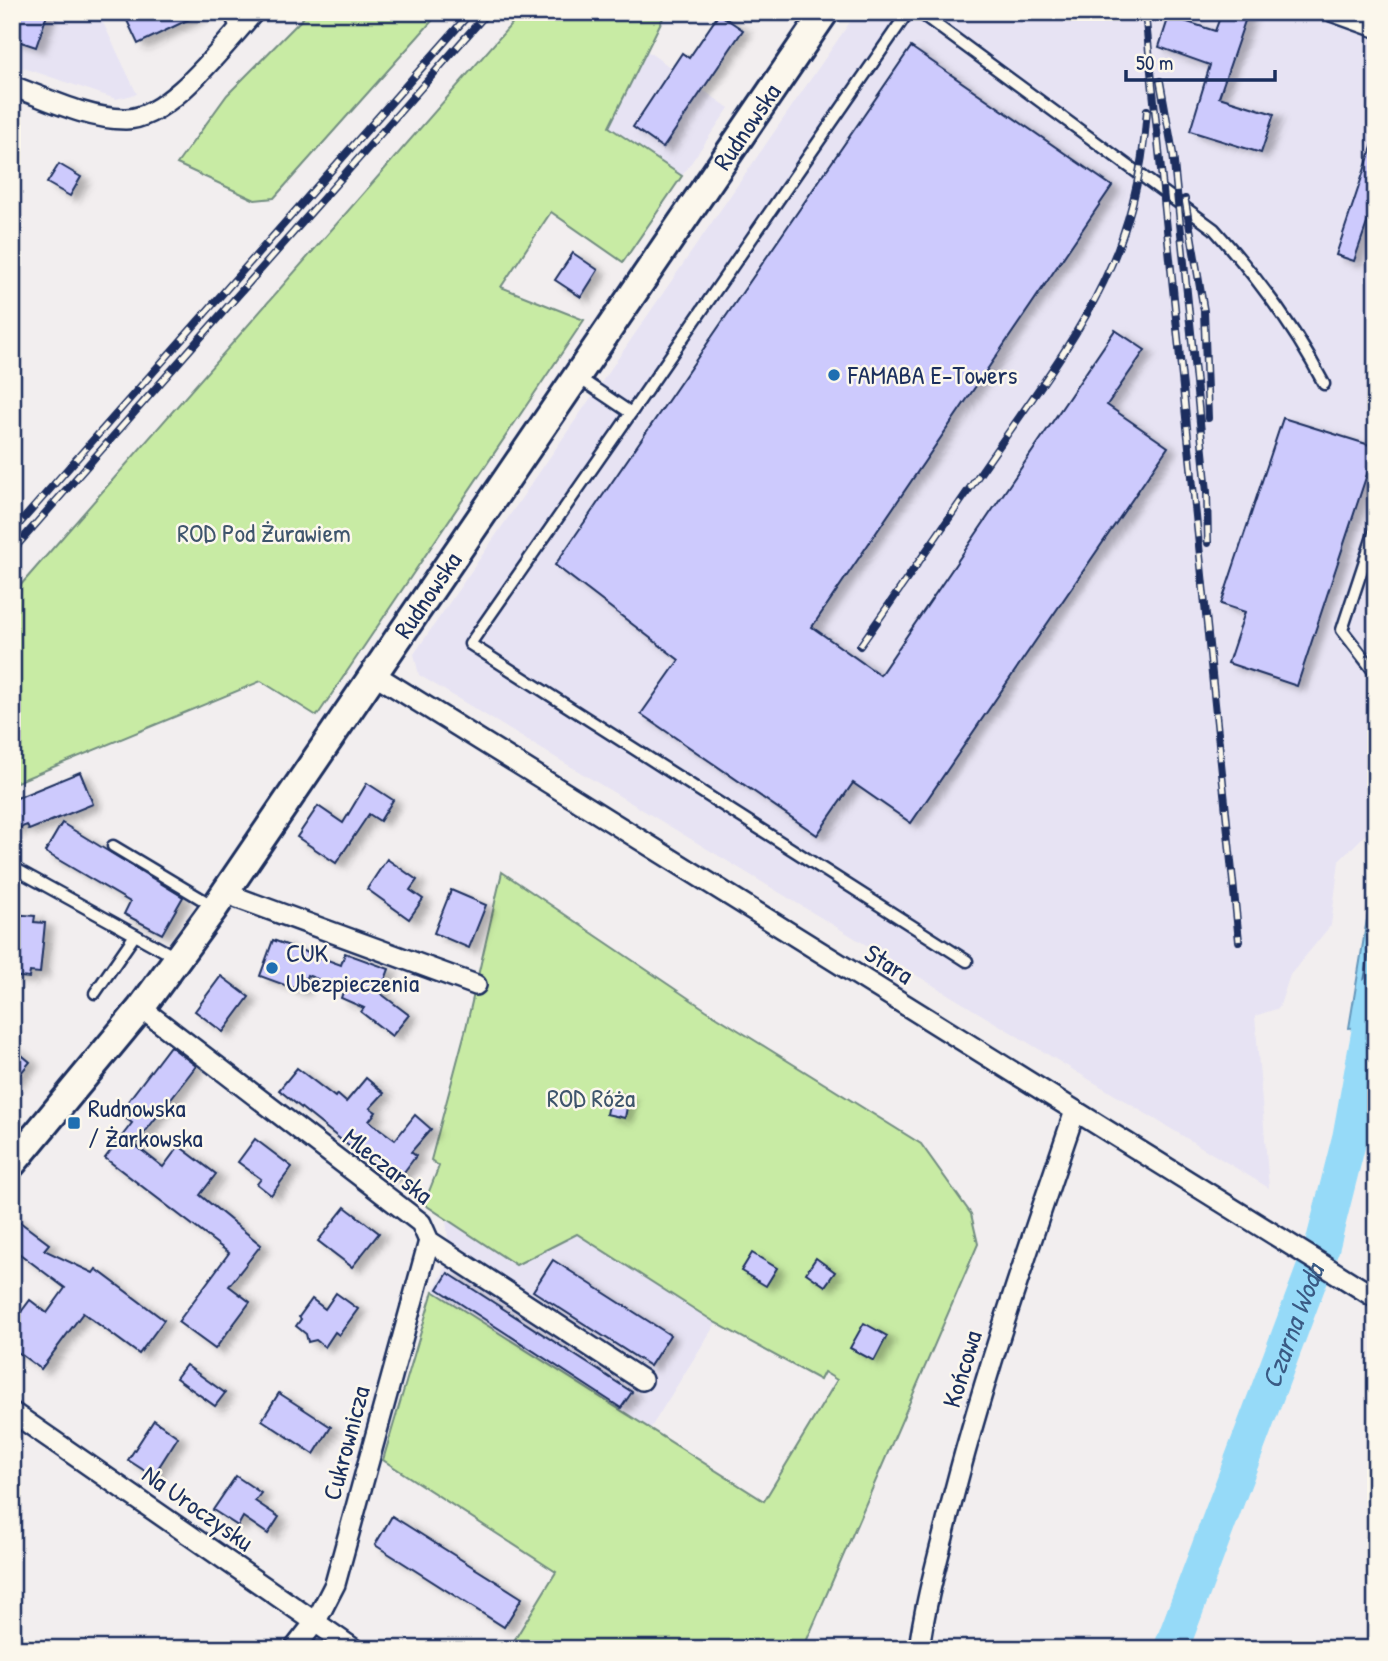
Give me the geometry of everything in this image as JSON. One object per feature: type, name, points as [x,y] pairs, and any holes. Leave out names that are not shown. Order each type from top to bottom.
[{"type":"main road","name":"Rudnowska","points":[[12,1164],[141,1009],[220,899],[579,377],[825,12]]},
{"type":"street","points":[[12,86],[107,118],[128,120],[148,115],[170,101],[233,21],[254,12]]},
{"type":"street","points":[[1334,12],[1376,27]]},
{"type":"street","name":"Stara","points":[[374,674],[1376,1298]]},
{"type":"street","points":[[220,899],[238,898],[476,985]]},
{"type":"street","name":"Mleczarska","points":[[141,1009],[421,1223],[429,1241],[642,1380]]},
{"type":"street","name":"Końcowa","points":[[919,1649],[923,1618],[967,1442],[1008,1309],[1075,1111]]},
{"type":"street","name":"Cukrownicza","points":[[294,1649],[316,1621],[335,1584],[429,1241]]},
{"type":"street","name":"Na Uroczysku","points":[[12,1412],[354,1649]]},
{"type":"lane","points":[[908,12],[470,644],[967,961]]},
{"type":"lane","points":[[919,12],[1214,229],[1246,265],[1298,334],[1324,384]]},
{"type":"lane","points":[[579,377],[631,413]]},
{"type":"lane","points":[[1376,527],[1342,630],[1376,674]]},
{"type":"lane","points":[[113,846],[220,899]]},
{"type":"lane","points":[[12,867],[178,958]]},
{"type":"lane","points":[[95,993],[135,935]]},
{"type":"shaded area","points":[[12,12],[98,12],[137,94],[116,99],[12,64]]},
{"type":"shaded area","points":[[857,12],[1376,12],[1376,824],[1339,861],[1331,925],[1290,975],[1279,1008],[1255,1016],[1269,1188],[419,675],[414,654]]},
{"type":"shaded area","points":[[647,51],[729,108],[682,176],[608,127]]},
{"type":"shaded area","points":[[446,1219],[516,1265],[577,1234],[716,1323],[650,1429],[433,1291],[450,1260]]},
{"type":"green space","points":[[309,12],[440,12],[274,198],[255,200],[177,164],[227,95]]},
{"type":"green space","name":"ROD Pod Żurawiem","points":[[522,12],[666,12],[609,127],[682,176],[623,262],[551,212],[501,287],[584,320],[317,716],[261,681],[12,784],[12,595]]},
{"type":"green space","name":"ROD Róża","points":[[502,872],[706,1010],[921,1144],[971,1214],[978,1244],[803,1649],[509,1649],[556,1572],[383,1460],[433,1291],[764,1501],[837,1380],[824,1372],[820,1380],[716,1323],[577,1234],[516,1265],[424,1204],[439,1166],[431,1160],[465,1032]]},
{"type":"water","points":[[1376,890],[1376,1026],[1349,1028],[1371,895]]},
{"type":"building","points":[[12,12],[48,12],[36,47],[12,39]]},
{"type":"building","points":[[123,12],[204,12],[138,44]]},
{"type":"building","points":[[1222,12],[1248,12],[1219,97],[1274,114],[1261,153],[1190,131],[1210,65],[1159,47],[1169,16],[1215,31]]},
{"type":"building","points":[[719,14],[743,30],[663,148],[633,127],[682,53],[689,58]]},
{"type":"building","name":"FAMABA E-Towers","points":[[911,47],[1112,186],[812,627],[880,675],[1115,330],[1145,350],[1107,405],[1168,447],[911,823],[853,783],[817,835],[641,714],[679,660],[555,565]]},
{"type":"building","points":[[1373,144],[1376,144],[1376,197],[1354,261],[1336,255]]},
{"type":"building","points":[[59,164],[81,177],[70,196],[47,183]]},
{"type":"building","points":[[573,253],[598,270],[581,297],[555,280]]},
{"type":"building","points":[[1283,418],[1376,447],[1297,686],[1228,663],[1245,612],[1221,604]]},
{"type":"building","points":[[80,772],[93,804],[29,830],[27,825],[12,831],[12,800]]},
{"type":"building","points":[[367,783],[393,800],[380,821],[369,814],[336,863],[297,837],[318,806],[343,823]]},
{"type":"building","points":[[62,823],[183,897],[162,934],[124,914],[130,902],[45,852]]},
{"type":"building","points":[[387,859],[417,880],[410,890],[423,899],[409,919],[367,889]]},
{"type":"building","points":[[451,890],[486,905],[469,948],[434,933]]},
{"type":"building","points":[[12,914],[35,916],[34,922],[45,923],[40,973],[30,972],[29,978],[12,976]]},
{"type":"building","points":[[273,940],[341,965],[345,953],[389,969],[380,993],[409,1015],[392,1036],[361,1012],[364,1008],[341,998],[344,989],[307,975],[301,991],[260,976]]},
{"type":"building","points":[[221,976],[249,997],[223,1032],[195,1011]]},
{"type":"building","points":[[170,1046],[196,1066],[135,1145],[163,1167],[179,1146],[216,1174],[200,1195],[261,1245],[229,1286],[250,1302],[215,1349],[178,1322],[229,1253],[105,1158],[132,1123],[119,1113]]},
{"type":"building","points":[[12,1047],[30,1062],[12,1084]]},
{"type":"building","points":[[297,1068],[335,1097],[337,1094],[346,1102],[366,1078],[384,1093],[370,1108],[376,1112],[369,1121],[395,1140],[415,1115],[431,1129],[411,1152],[416,1156],[398,1180],[350,1147],[279,1090]]},
{"type":"building","points":[[611,1092],[629,1096],[625,1118],[606,1114]]},
{"type":"building","points":[[255,1139],[292,1167],[271,1195],[257,1184],[261,1179],[238,1162]]},
{"type":"building","points":[[345,1207],[379,1233],[352,1267],[318,1241]]},
{"type":"building","points":[[12,1216],[49,1244],[44,1250],[93,1273],[96,1269],[164,1320],[139,1354],[83,1313],[41,1369],[12,1348],[12,1324],[30,1300],[47,1313],[65,1288],[12,1248]]},
{"type":"building","points":[[752,1253],[777,1268],[766,1286],[741,1271]]},
{"type":"building","points":[[816,1258],[835,1272],[825,1286],[806,1273]]},
{"type":"building","points":[[553,1260],[670,1335],[650,1366],[533,1291]]},
{"type":"building","points":[[448,1273],[632,1392],[621,1408],[438,1289]]},
{"type":"building","points":[[336,1293],[358,1309],[339,1335],[335,1332],[325,1347],[316,1340],[308,1342],[306,1334],[296,1326],[301,1319],[299,1317],[312,1299],[325,1309]]},
{"type":"building","points":[[864,1323],[887,1336],[874,1361],[850,1348]]},
{"type":"building","points":[[186,1365],[225,1393],[215,1406],[176,1378]]},
{"type":"building","points":[[279,1393],[331,1427],[314,1454],[262,1420]]},
{"type":"building","points":[[154,1420],[178,1437],[153,1476],[128,1460]]},
{"type":"building","points":[[236,1476],[261,1493],[255,1501],[279,1517],[268,1534],[243,1517],[238,1526],[213,1510]]},
{"type":"building","points":[[392,1516],[522,1598],[504,1627],[375,1545]]},
{"type":"waterway","name":"Czarna Woda","points":[[1171,1649],[1322,1247],[1350,1136],[1376,993]]},
{"type":"railway","points":[[12,532],[471,12]]},
{"type":"railway","points":[[12,551],[488,12]]},
{"type":"railway","points":[[1145,12],[1239,941]]},
{"type":"railway","points":[[1160,81],[1173,153],[1207,492],[1208,543]]},
{"type":"railway","points":[[860,646],[1054,367],[1099,291],[1117,251],[1131,209],[1141,162],[1147,110]]},
{"type":"railway","points":[[1185,199],[1204,311],[1208,418]]},
{"type":"place","name":"FAMABA E-Towers","points":[[834,375]]},
{"type":"place","name":"CUK Ubezpieczenia","points":[[272,968]]},
{"type":"place","name":"Rudnowska / Żarkowska","points":[[74,1123]]}]
